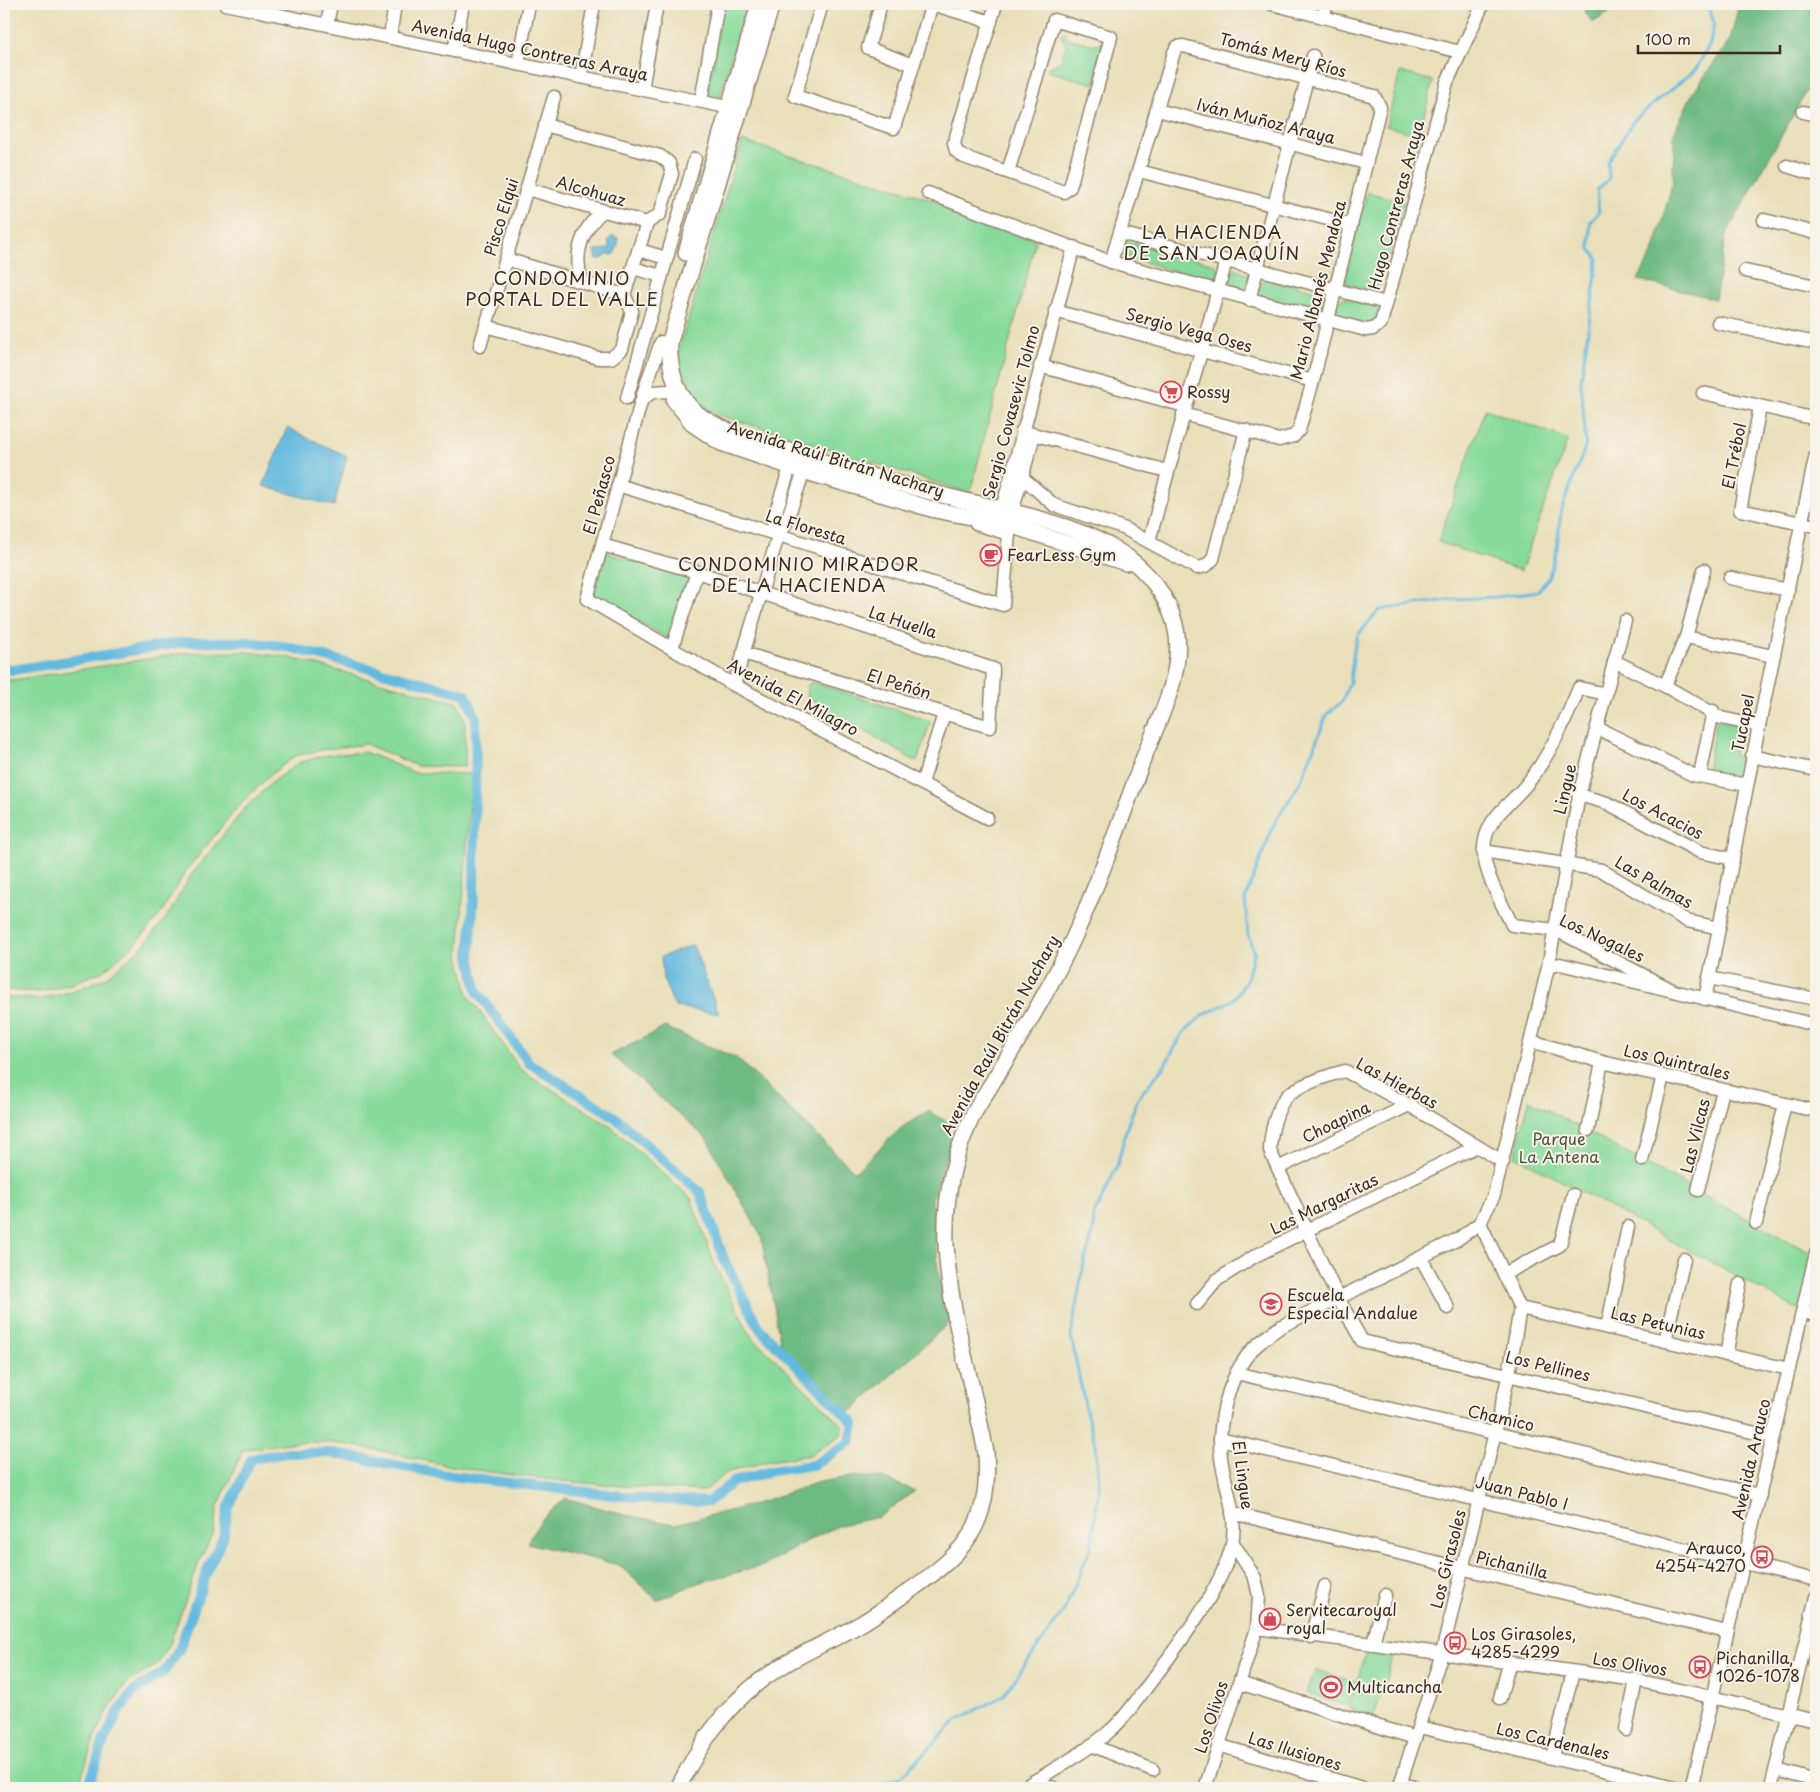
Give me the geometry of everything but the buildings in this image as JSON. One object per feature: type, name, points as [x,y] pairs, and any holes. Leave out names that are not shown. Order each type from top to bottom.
[{"type":"main road","name":"Avenida Raúl Bitrán Nachary","points":[[678,1788],[718,1719],[736,1702],[761,1680],[861,1624],[934,1574],[961,1550],[977,1523],[984,1501],[988,1476],[986,1452],[946,1263],[944,1238],[949,1176],[964,1132],[1054,977],[1075,934],[1170,689],[1176,665],[1175,628],[1160,592],[1139,567],[935,493],[799,462],[710,438],[686,418],[669,391],[661,361],[661,342],[734,108],[759,4]]},
{"type":"main road","name":"Avenida Raúl Bitrán Nachary","points":[[772,4],[711,167],[711,185],[670,341],[672,371],[684,398],[702,417],[799,462],[935,510],[1008,520]]},
{"type":"street","name":"Avenida Hugo Contreras Araya","points":[[225,4],[266,8],[327,24],[734,108]]},
{"type":"street","points":[[327,24],[331,4]]},
{"type":"street","points":[[390,37],[396,4]]},
{"type":"street","points":[[454,51],[463,4]]},
{"type":"street","points":[[518,64],[529,4]]},
{"type":"street","points":[[581,77],[594,4]]},
{"type":"street","points":[[642,89],[657,4]]},
{"type":"street","points":[[701,101],[718,4]]},
{"type":"street","points":[[822,4],[796,96],[894,128],[932,4],[991,22]]},
{"type":"street","points":[[881,4],[868,48],[913,65]]},
{"type":"street","points":[[1272,4],[1460,52]]},
{"type":"street","points":[[1324,17],[1327,4]]},
{"type":"street","name":"Hugo Contreras Araya","points":[[1120,233],[1386,303],[1448,82],[1483,4]]},
{"type":"street","points":[[997,5],[954,143],[956,151],[964,157],[1064,192],[1070,187],[1111,37],[1054,20],[1008,172]]},
{"type":"street","name":"Tomás Mery Ríos","points":[[1157,110],[1174,52],[1178,47],[1184,46],[1374,96],[1378,100]]},
{"type":"street","points":[[1248,300],[1313,56]]},
{"type":"street","name":"Pisco Elqui","points":[[480,346],[554,97]]},
{"type":"street","name":"Mario Albanés Mendoza","points":[[1040,366],[1279,440],[1294,436],[1299,430],[1313,381],[1380,107],[1378,100]]},
{"type":"street","points":[[1111,262],[1157,110]]},
{"type":"street","name":"Iván Muñoz Araya","points":[[1157,110],[1366,163]]},
{"type":"street","points":[[1803,112],[1816,114]]},
{"type":"street","points":[[546,125],[660,156],[666,160],[672,174],[660,214],[647,223],[624,296]]},
{"type":"street","points":[[627,398],[695,159]]},
{"type":"street","points":[[1787,166],[1816,175]]},
{"type":"street","points":[[688,184],[711,167]]},
{"type":"street","points":[[1139,171],[1350,225]]},
{"type":"street","points":[[688,184],[711,185]]},
{"type":"street","name":"Alcohuaz","points":[[526,189],[647,223]]},
{"type":"street","points":[[928,193],[1111,262],[1366,330],[1373,329],[1381,323],[1386,303]]},
{"type":"street","points":[[582,282],[578,261],[580,245],[591,223],[603,211]]},
{"type":"street","points":[[1764,220],[1816,233]]},
{"type":"street","name":"Sergio Covasevic Tolmo","points":[[1008,520],[1022,478],[1040,366],[1074,248]]},
{"type":"street","points":[[639,250],[666,258]]},
{"type":"street","points":[[486,326],[598,358],[611,358],[622,349],[632,311],[624,296],[506,259]]},
{"type":"street","points":[[1149,540],[1226,260]]},
{"type":"street","points":[[633,268],[661,276]]},
{"type":"street","points":[[1745,271],[1816,286]]},
{"type":"street","name":"Sergio Vega Oses","points":[[1055,310],[1313,381]]},
{"type":"street","points":[[1718,323],[1816,343]]},
{"type":"street","name":"El Peñasco","points":[[587,599],[618,485],[661,342]]},
{"type":"street","points":[[643,399],[652,392],[669,391]]},
{"type":"street","points":[[1703,393],[1816,419]]},
{"type":"street","name":"El Trébol","points":[[1760,407],[1740,510],[1802,523]]},
{"type":"street","points":[[1022,478],[1054,505],[1123,528],[1149,540],[1197,568],[1206,566],[1213,559],[1246,430]]},
{"type":"street","points":[[1028,433],[1168,471]]},
{"type":"street","name":"Sergio Covasevic Tolmo","points":[[1008,520],[1028,433]]},
{"type":"street","name":"Tucapel","points":[[1705,998],[1734,859],[1758,726],[1816,454]]},
{"type":"street","points":[[734,685],[778,536],[772,521],[799,462]]},
{"type":"street","name":"La Floresta","points":[[618,485],[1003,605],[1008,520]]},
{"type":"street","points":[[1802,523],[1816,526]]},
{"type":"street","name":"La Huella","points":[[602,545],[761,592],[993,669]]},
{"type":"street","points":[[1665,686],[1686,636],[1704,570]]},
{"type":"street","points":[[672,648],[697,572]]},
{"type":"street","points":[[1730,578],[1788,590]]},
{"type":"street","name":"Avenida El Milagro","points":[[587,599],[734,685],[986,818]]},
{"type":"street","name":"Lingue","points":[[1480,1223],[1494,1195],[1531,1041],[1552,966],[1556,930],[1579,795],[1625,621]]},
{"type":"street","points":[[1686,636],[1773,656]]},
{"type":"street","name":"El Peñón","points":[[743,653],[990,727],[993,669]]},
{"type":"street","points":[[1614,661],[1712,711],[1721,718],[1758,726]]},
{"type":"street","points":[[1483,851],[1494,817],[1527,785],[1567,719],[1579,688],[1606,694]]},
{"type":"street","points":[[1700,775],[1712,711]]},
{"type":"street","points":[[922,783],[944,714]]},
{"type":"street","points":[[1597,728],[1693,776],[1700,775],[1747,785]]},
{"type":"street","points":[[1752,756],[1816,770]]},
{"type":"street","name":"Los Acacios","points":[[1579,795],[1607,803],[1700,852],[1734,859]]},
{"type":"street","name":"Las Palmas","points":[[1483,851],[1601,870],[1687,921],[1719,928]]},
{"type":"street","name":"Los Nogales","points":[[1483,851],[1488,872],[1512,925],[1556,930],[1674,991]]},
{"type":"street","name":"Los Nogales","points":[[1552,966],[1560,964],[1816,1025]]},
{"type":"street","points":[[1709,978],[1816,999]]},
{"type":"street","name":"Los Quintrales","points":[[1531,1041],[1602,1062],[1816,1111]]},
{"type":"street","points":[[1588,1130],[1602,1062]]},
{"type":"street","name":"Las Hierbas","points":[[1307,1230],[1270,1151],[1270,1141],[1283,1101],[1289,1093],[1345,1071],[1409,1105],[1475,1147],[1503,1162]]},
{"type":"street","points":[[1642,1160],[1663,1076]]},
{"type":"street","name":"Las Vilcas","points":[[1698,1190],[1723,1090]]},
{"type":"street","points":[[1756,1223],[1785,1104]]},
{"type":"street","name":"Choapina","points":[[1278,1168],[1409,1105]]},
{"type":"street","name":"Las Margaritas","points":[[1197,1304],[1217,1280],[1256,1256],[1475,1147]]},
{"type":"street","points":[[1504,1274],[1560,1245],[1573,1196]]},
{"type":"street","points":[[1480,1223],[1520,1308]]},
{"type":"street","name":"El Lingue","points":[[1028,1785],[1113,1729],[1174,1652],[1213,1590],[1226,1564],[1232,1543],[1232,1513],[1221,1458],[1220,1438],[1227,1402],[1236,1373],[1246,1357],[1265,1338],[1280,1327],[1458,1239],[1480,1223]]},
{"type":"street","points":[[1607,1328],[1628,1227]]},
{"type":"street","name":"Los Pellines","points":[[1307,1230],[1338,1298],[1362,1340],[1773,1437]]},
{"type":"street","name":"Avenida Arauco","points":[[1691,1788],[1816,1254]]},
{"type":"street","points":[[1421,1258],[1448,1308]]},
{"type":"street","points":[[1665,1341],[1684,1259]]},
{"type":"street","points":[[1726,1355],[1740,1284]]},
{"type":"street","name":"Las Petunias","points":[[1520,1308],[1789,1370]]},
{"type":"street","name":"Los Girasoles","points":[[1400,1786],[1442,1653],[1509,1374],[1520,1308]]},
{"type":"street","points":[[1803,1312],[1816,1315]]},
{"type":"street","name":"Chamico","points":[[1236,1373],[1760,1495]]},
{"type":"street","name":"Juan Pablo I","points":[[1220,1438],[1816,1580]]},
{"type":"street","name":"Pichanilla","points":[[1232,1513],[1462,1570],[1727,1632]]},
{"type":"street","name":"Los Olivos","points":[[1205,1788],[1257,1628],[1260,1596],[1254,1578],[1232,1543]]},
{"type":"street","points":[[1311,1636],[1326,1586]]},
{"type":"street","points":[[1372,1644],[1385,1595]]},
{"type":"street","points":[[1772,1788],[1787,1714],[1816,1597]]},
{"type":"street","name":"Los Olivos","points":[[1257,1628],[1636,1680],[1816,1721]]},
{"type":"street","points":[[1500,1698],[1509,1664]]},
{"type":"street","points":[[1552,1757],[1573,1672]]},
{"type":"street","points":[[1626,1730],[1636,1680]]},
{"type":"street","name":"Los Cardenales","points":[[1239,1683],[1417,1732],[1552,1757],[1680,1788]]},
{"type":"street","name":"Las Ilusiones","points":[[1218,1744],[1362,1788]]},
{"type":"street","points":[[1091,1745],[1153,1770]]},
{"type":"street","points":[[1776,1770],[1816,1781]]},
{"type":"street","points":[[1028,1785],[1054,1788]]},
{"type":"street","points":[[1400,1786],[1419,1788]]},
{"type":"green space","points":[[723,4],[746,4],[719,100],[707,98]]},
{"type":"green space","points":[[1581,4],[1623,4],[1592,23]]},
{"type":"green space","points":[[1739,4],[1816,4],[1816,74],[1726,235],[1715,299],[1638,280],[1654,250],[1673,181],[1674,133],[1692,94],[1730,40]]},
{"type":"green space","points":[[1066,33],[1068,38],[1094,45],[1102,42],[1104,47],[1094,84],[1047,71],[1048,68],[1061,61],[1066,45],[1061,35]]},
{"type":"green space","points":[[1400,72],[1433,81],[1419,135],[1386,126]]},
{"type":"green space","points":[[742,141],[927,198],[1036,240],[970,493],[710,412],[694,400],[688,392],[679,366],[680,346]]},
{"type":"green space","points":[[1367,192],[1404,202],[1380,283],[1378,287],[1368,290],[1347,284],[1345,280]]},
{"type":"green space","points":[[1127,241],[1215,264],[1219,270],[1216,278],[1210,281],[1124,256],[1120,250]]},
{"type":"green space","points":[[1235,269],[1249,275],[1247,288],[1244,291],[1231,288],[1227,284],[1229,274]]},
{"type":"green space","points":[[1269,278],[1326,294],[1328,296],[1326,310],[1322,312],[1262,297],[1258,289],[1260,283]]},
{"type":"green space","points":[[1343,298],[1376,306],[1379,311],[1377,319],[1371,325],[1340,318],[1336,311],[1339,301]]},
{"type":"green space","points":[[1485,409],[1568,439],[1521,571],[1438,542]]},
{"type":"green space","points":[[606,553],[690,576],[672,634],[667,638],[593,595],[603,556]]},
{"type":"green space","points":[[246,652],[287,657],[458,703],[465,720],[465,767],[417,766],[366,744],[326,749],[295,756],[270,775],[240,804],[186,871],[161,913],[137,942],[103,971],[71,984],[40,992],[4,990],[4,679],[13,680],[185,653]]},
{"type":"green space","points":[[812,682],[931,721],[917,762],[808,698],[806,686]]},
{"type":"green space","points":[[1716,720],[1739,725],[1734,756],[1746,759],[1743,777],[1707,770]]},
{"type":"green space","points":[[365,752],[415,773],[472,774],[459,955],[468,995],[521,1070],[609,1125],[691,1198],[715,1266],[751,1336],[843,1426],[841,1435],[810,1455],[769,1461],[728,1472],[704,1491],[546,1479],[452,1466],[363,1447],[322,1442],[288,1443],[243,1450],[218,1506],[213,1534],[199,1562],[169,1646],[157,1665],[127,1683],[110,1707],[94,1739],[78,1788],[4,1788],[4,997],[41,999],[74,991],[107,977],[142,947],[167,917],[191,875],[245,808],[275,780],[298,763],[327,755]]},
{"type":"green space","points":[[665,1027],[738,1059],[855,1172],[902,1127],[929,1111],[949,1123],[950,1146],[932,1199],[938,1269],[950,1322],[849,1413],[781,1346],[761,1236],[706,1138],[611,1055]]},
{"type":"green space","name":"Parque La Antena","points":[[1529,1100],[1816,1256],[1816,1311],[1795,1308],[1515,1156]]},
{"type":"green space","points":[[857,1476],[883,1478],[915,1491],[879,1517],[840,1525],[805,1542],[766,1565],[700,1582],[657,1600],[619,1565],[527,1543],[542,1519],[566,1498],[625,1515],[675,1524],[752,1505],[819,1482]]},
{"type":"green space","points":[[1368,1647],[1395,1651],[1374,1716],[1348,1708]]},
{"type":"green space","name":"Multicancha","points":[[1315,1670],[1355,1682],[1346,1706],[1307,1693]]},
{"type":"water","points":[[612,236],[618,238],[618,245],[614,255],[607,254],[604,258],[597,260],[595,250],[610,249],[608,240]]},
{"type":"water","points":[[287,428],[347,456],[334,506],[263,486]]},
{"type":"water","points":[[693,945],[719,1014],[675,1007],[663,979],[661,957]]},
{"type":"waterway","points":[[872,1788],[903,1775],[957,1720],[1003,1696],[1065,1609],[1091,1547],[1099,1486],[1096,1446],[1086,1411],[1071,1336],[1083,1267],[1094,1229],[1093,1217],[1117,1166],[1127,1127],[1138,1098],[1165,1065],[1183,1033],[1203,1015],[1233,1000],[1246,982],[1254,953],[1248,935],[1245,899],[1275,822],[1300,783],[1327,714],[1342,702],[1350,681],[1354,649],[1358,635],[1379,610],[1453,599],[1496,597],[1538,591],[1549,576],[1557,548],[1561,511],[1586,445],[1581,381],[1598,259],[1590,249],[1590,222],[1599,212],[1597,190],[1609,179],[1608,162],[1634,120],[1696,69],[1710,44],[1714,23],[1708,4]]},
{"type":"waterway","points":[[4,668],[13,670],[185,642],[246,642],[288,647],[465,694],[476,717],[474,894],[470,955],[477,991],[529,1063],[615,1117],[700,1192],[725,1262],[760,1329],[854,1423],[850,1442],[813,1465],[771,1471],[733,1482],[708,1502],[648,1499],[451,1476],[332,1453],[285,1453],[251,1459],[228,1509],[223,1538],[209,1566],[179,1650],[164,1672],[134,1691],[118,1713],[103,1743],[88,1788]]},
{"type":"place","name":"Rossy","points":[[1171,392]]},
{"type":"place","name":"FearLess Gym","points":[[991,555]]},
{"type":"place","name":"Escuela Especial Andalue","points":[[1271,1304]]},
{"type":"place","name":"Arauco, 4254-4270","points":[[1762,1557]]},
{"type":"place","name":"Servitecaroyal royal","points":[[1270,1619]]},
{"type":"place","name":"Los Girasoles, 4285-4299","points":[[1455,1643]]},
{"type":"place","name":"Pichanilla, 1026-1078","points":[[1700,1667]]},
{"type":"place","name":"Multicancha","points":[[1331,1687]]},
{"type":"district","name":"LA HACIENDA DE SAN JOAQUÍN","points":[[1212,243]]},
{"type":"district","name":"CONDOMINIO PORTAL DEL VALLE","points":[[562,289]]},
{"type":"district","name":"CONDOMINIO MIRADOR DE LA HACIENDA","points":[[799,575]]}]
